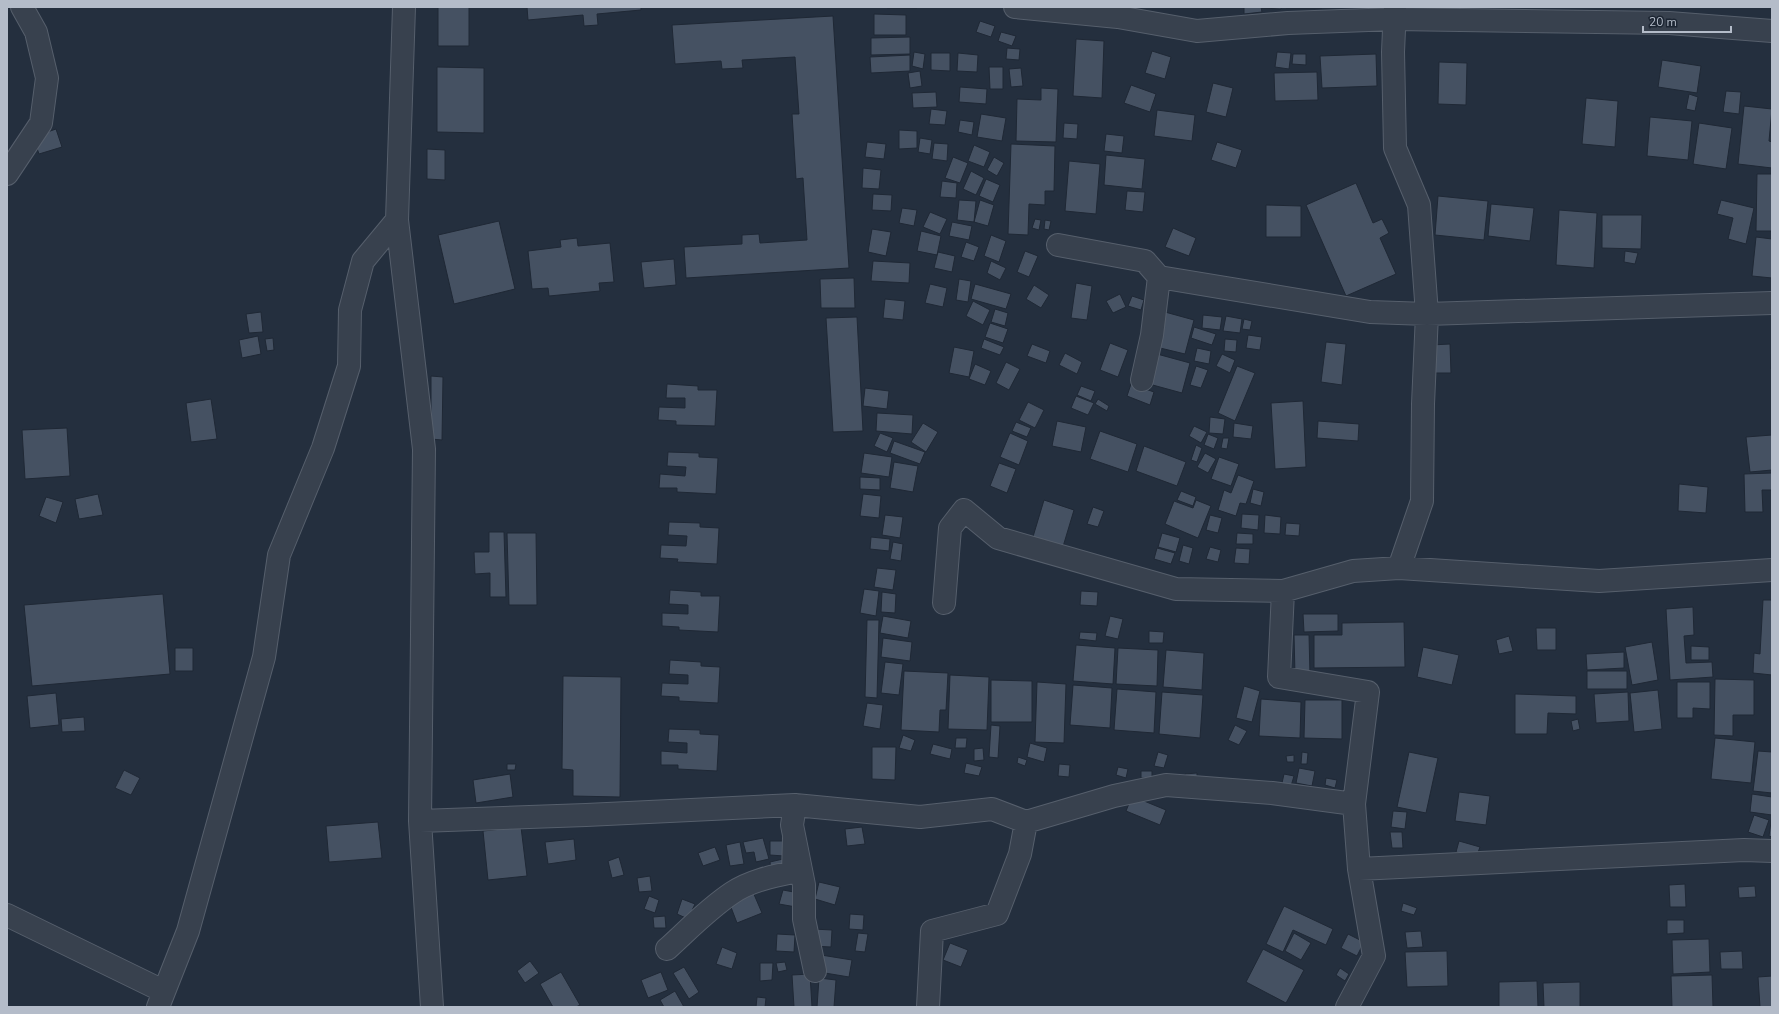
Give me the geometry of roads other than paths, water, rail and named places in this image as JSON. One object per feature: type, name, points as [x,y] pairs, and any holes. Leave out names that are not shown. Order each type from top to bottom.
[{"type":"street","points":[[7,174],[41,123],[47,78],[36,32],[22,7]]},
{"type":"street","points":[[404,7],[397,220],[424,449],[420,821],[432,1007]]},
{"type":"street","points":[[1015,7],[1118,17],[1197,31],[1395,13],[1669,23],[1772,31]]},
{"type":"street","points":[[1395,13],[1392,52],[1395,148],[1419,205],[1427,314],[1423,404],[1422,501],[1399,568]]},
{"type":"street","points":[[7,915],[160,999],[188,931],[264,657],[279,554],[323,448],[349,366],[350,310],[363,261],[397,220]]},
{"type":"street","points":[[1058,245],[1145,261],[1159,277],[1370,312],[1427,314],[1772,303]]},
{"type":"street","points":[[1142,380],[1152,335],[1159,277]]},
{"type":"street","points":[[944,603],[950,528],[964,510],[998,538],[1176,589],[1283,591],[1353,571],[1399,568],[1599,581],[1772,570]]},
{"type":"street","points":[[1283,591],[1279,677],[1368,692],[1354,804],[1359,869],[1374,956],[1347,1007]]},
{"type":"street","points":[[420,821],[795,805],[920,817],[992,809],[1026,822],[1114,796],[1166,785],[1272,793],[1354,804]]},
{"type":"street","points":[[795,805],[792,825],[804,885],[804,919],[815,971]]},
{"type":"street","points":[[928,1007],[932,931],[997,914],[1020,854],[1026,822]]},
{"type":"street","points":[[667,949],[703,916],[733,892],[766,878],[793,872],[794,838]]},
{"type":"street","points":[[1359,869],[1744,850],[1772,851]]}]
